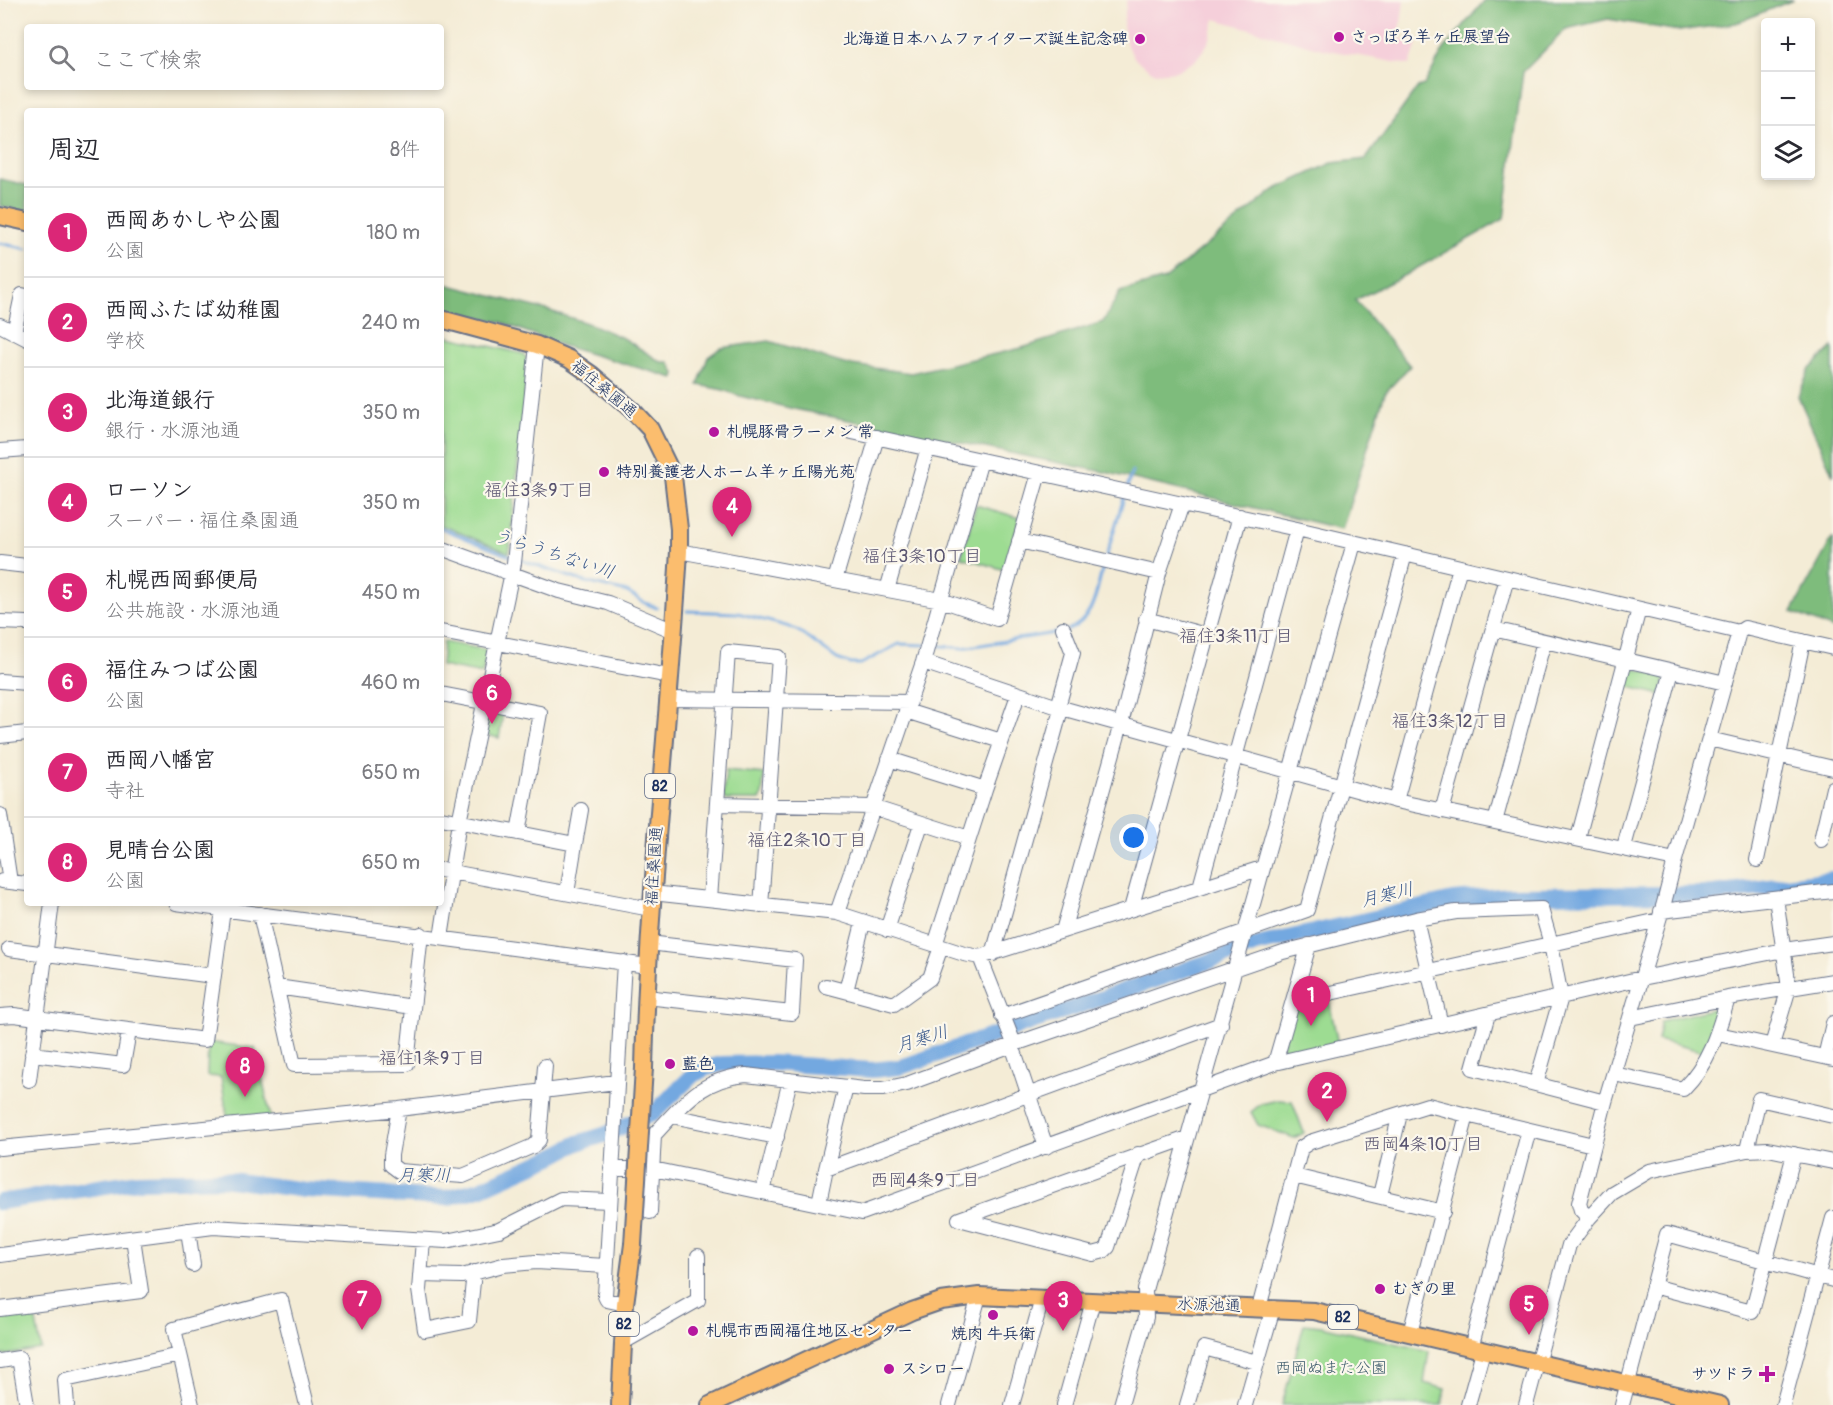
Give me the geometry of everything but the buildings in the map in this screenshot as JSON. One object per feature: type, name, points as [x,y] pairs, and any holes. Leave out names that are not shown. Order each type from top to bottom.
[{"type":"main road","points":[[0,216],[24,221]]},
{"type":"main road","name":"福住桑園通","points":[[444,320],[537,345],[569,359],[592,375],[650,429],[673,476],[679,551],[649,943],[633,1244],[625,1304],[620,1405]]},
{"type":"main road","name":"水源池通","points":[[710,1405],[912,1311],[940,1301],[979,1296],[1314,1311],[1720,1405]]},
{"type":"street","points":[[14,333],[22,295],[24,295]]},
{"type":"street","points":[[0,325],[24,338]]},
{"type":"street","points":[[444,888],[445,871],[459,822],[514,563],[537,345]]},
{"type":"street","points":[[852,432],[1240,516],[1739,632]]},
{"type":"street","points":[[835,580],[877,437]]},
{"type":"street","points":[[887,590],[928,448]]},
{"type":"street","points":[[0,451],[24,449]]},
{"type":"street","points":[[837,913],[927,651],[981,460]]},
{"type":"street","points":[[679,551],[941,600],[997,619],[1039,473]]},
{"type":"street","points":[[1063,931],[1121,724],[1146,619],[1182,504]]},
{"type":"street","points":[[1131,909],[1240,516]]},
{"type":"street","points":[[1200,887],[1297,529]]},
{"type":"street","points":[[1018,541],[1159,573]]},
{"type":"street","points":[[1121,1405],[1146,1317],[1145,1290],[1221,1024],[1234,967],[1288,771],[1354,543]]},
{"type":"street","points":[[444,549],[514,563],[559,591],[608,603],[674,631]]},
{"type":"street","points":[[1004,1018],[1243,936],[1307,910],[1405,554]]},
{"type":"street","points":[[0,563],[24,566]]},
{"type":"street","points":[[1396,801],[1460,567]]},
{"type":"street","points":[[1442,811],[1507,578]]},
{"type":"street","points":[[1578,838],[1639,609]]},
{"type":"street","points":[[1146,619],[1206,635]]},
{"type":"street","points":[[0,622],[24,623]]},
{"type":"street","points":[[1589,1218],[1581,1210],[1579,1203],[1593,1144],[1662,912],[1739,632],[1745,628],[1833,648]]},
{"type":"street","points":[[1493,630],[1725,683]]},
{"type":"street","points":[[1046,1147],[1004,1018],[987,955],[1060,713],[1058,707],[1073,653],[1065,632]]},
{"type":"street","points":[[444,633],[669,676]]},
{"type":"street","points":[[1495,822],[1544,641]]},
{"type":"street","points":[[1757,860],[1803,641]]},
{"type":"street","points":[[927,651],[1018,694],[1058,707],[1396,801],[1624,847],[1673,866]]},
{"type":"street","points":[[710,899],[728,652],[779,657],[761,906]]},
{"type":"street","points":[[1624,847],[1672,671]]},
{"type":"street","points":[[0,681],[24,683]]},
{"type":"street","points":[[444,694],[540,713],[518,833]]},
{"type":"street","points":[[826,986],[894,1004],[930,978],[969,838],[1018,694]]},
{"type":"street","points":[[668,699],[908,706],[1001,741]]},
{"type":"street","points":[[0,736],[24,733]]},
{"type":"street","points":[[1709,739],[1833,768]]},
{"type":"street","points":[[889,759],[985,789]]},
{"type":"street","points":[[1821,840],[1833,788]]},
{"type":"street","points":[[717,804],[872,807],[969,838]]},
{"type":"street","points":[[567,893],[581,810]]},
{"type":"street","points":[[0,815],[5,881],[24,884]]},
{"type":"street","points":[[444,819],[575,844]]},
{"type":"street","points":[[887,930],[921,824]]},
{"type":"street","points":[[445,871],[567,893],[652,901],[710,899],[837,913],[964,954],[987,955],[1262,868]]},
{"type":"street","points":[[1294,1001],[1551,944],[1662,912],[1833,891]]},
{"type":"street","points":[[1772,1045],[1789,988],[1776,898]]},
{"type":"street","points":[[29,1080],[52,906]]},
{"type":"street","points":[[0,1016],[14,1015],[205,1040],[223,906],[260,914],[648,966]]},
{"type":"street","points":[[441,938],[443,906]]},
{"type":"street","points":[[650,1212],[654,1135],[686,1101],[711,1083],[729,1077],[746,1075],[846,1087],[883,1089],[907,1084],[1012,1043],[1234,967],[1309,945],[1416,919],[1456,912],[1541,909],[1551,944],[1561,997],[1536,1084]]},
{"type":"street","points":[[260,914],[294,1065],[406,1064],[421,934]]},
{"type":"street","points":[[1416,919],[1441,1025]]},
{"type":"street","points":[[846,991],[863,923]]},
{"type":"street","points":[[646,997],[792,1013],[795,960],[649,943]]},
{"type":"street","points":[[611,1169],[653,1169],[862,1213],[1275,1063],[1642,978],[1784,950],[1833,943]]},
{"type":"street","points":[[1275,1063],[1309,945]]},
{"type":"street","points":[[9,949],[213,976]]},
{"type":"street","points":[[624,962],[605,1298],[625,1304]]},
{"type":"street","points":[[1630,1018],[1728,998],[1833,981]]},
{"type":"street","points":[[277,987],[413,1007]]},
{"type":"street","points":[[1614,1074],[1683,1089],[1706,1060],[1718,1034],[1728,998]]},
{"type":"street","points":[[1488,1014],[1473,1068],[1605,1102]]},
{"type":"street","points":[[1718,1034],[1829,1058],[1833,1023]]},
{"type":"street","points":[[826,1169],[1221,1024]]},
{"type":"street","points":[[32,1054],[123,1065],[129,1031]]},
{"type":"street","points":[[399,1109],[391,1166],[399,1171],[463,1176],[536,1143],[540,1136],[545,1066]]},
{"type":"street","points":[[763,1192],[790,1080]]},
{"type":"street","points":[[0,1148],[399,1109],[616,1082]]},
{"type":"street","points":[[819,1203],[846,1087]]},
{"type":"street","points":[[1748,1150],[1759,1099],[1833,1116]]},
{"type":"street","points":[[1245,1405],[1257,1362],[1266,1308],[1301,1148],[1310,1142],[1428,1105],[1593,1144]]},
{"type":"street","points":[[1380,1195],[1400,1114]]},
{"type":"street","points":[[1410,1333],[1467,1115]]},
{"type":"street","points":[[672,1116],[777,1137]]},
{"type":"street","points":[[1468,1405],[1477,1349],[1529,1130]]},
{"type":"street","points":[[1138,1154],[1108,1247],[1104,1251],[1093,1254],[959,1219],[1138,1154],[1187,1138]]},
{"type":"street","points":[[1526,1405],[1569,1245],[1612,1193],[1649,1172],[1748,1150],[1768,1149],[1833,1162]]},
{"type":"street","points":[[1653,1286],[1752,1312],[1794,1154]]},
{"type":"street","points":[[1294,1176],[1443,1212]]},
{"type":"street","points":[[0,1255],[213,1227],[446,1241],[499,1230],[561,1199],[610,1201]]},
{"type":"street","points":[[1784,1405],[1833,1218]]},
{"type":"street","points":[[188,1230],[193,1265]]},
{"type":"street","points":[[1622,1405],[1667,1234],[1833,1280]]},
{"type":"street","points":[[0,1309],[141,1291],[133,1238]]},
{"type":"street","points":[[423,1240],[419,1290],[425,1330],[469,1321],[474,1272]]},
{"type":"street","points":[[622,1343],[698,1300],[698,1256]]},
{"type":"street","points":[[420,1275],[462,1276],[503,1265],[536,1262],[606,1266]]},
{"type":"street","points":[[949,1405],[979,1296]]},
{"type":"street","points":[[1012,1405],[1042,1299]]},
{"type":"street","points":[[192,1405],[174,1329],[281,1300],[307,1405]]},
{"type":"street","points":[[1064,1405],[1093,1301]]},
{"type":"street","points":[[1187,1405],[1203,1348],[1257,1362]]},
{"type":"street","points":[[67,1405],[65,1380],[180,1355]]},
{"type":"street","points":[[0,1361],[19,1358],[27,1405]]},
{"type":"shaded area","name":"さっぽろ羊ヶ丘展望台","points":[[1127,0],[1404,0],[1399,39],[1417,43],[1410,65],[1322,49],[1215,19],[1209,42],[1195,61],[1176,71],[1155,73],[1136,60],[1127,46],[1123,25]]},
{"type":"green space","points":[[1485,0],[1793,0],[1736,23],[1679,31],[1608,19],[1566,29],[1523,72],[1504,219],[1405,275],[1355,300],[1410,366],[1385,393],[1342,529],[1109,473],[794,409],[698,385],[708,357],[721,348],[769,341],[844,364],[911,373],[1022,348],[1103,322],[1120,292],[1165,279],[1274,190],[1332,163],[1366,159],[1418,87],[1424,85],[1444,49]]},
{"type":"green space","points":[[0,179],[24,184],[24,211],[0,206]]},
{"type":"green space","points":[[444,284],[547,310],[593,325],[625,339],[661,362],[669,362],[675,373],[674,378],[563,346],[501,322],[444,309]]},
{"type":"green space","points":[[444,336],[524,354],[528,363],[509,553],[444,526]]},
{"type":"green space","points":[[1833,347],[1833,475],[1798,396],[1810,369]]},
{"type":"green space","points":[[976,505],[1020,518],[1005,570],[961,557]]},
{"type":"green space","points":[[1833,537],[1833,629],[1792,612]]},
{"type":"green space","points":[[444,642],[488,650],[482,674],[444,667]]},
{"type":"green space","points":[[1634,669],[1662,675],[1665,680],[1661,695],[1626,686],[1630,672]]},
{"type":"green space","points":[[489,712],[503,713],[499,738],[482,734]]},
{"type":"green space","points":[[726,770],[764,774],[760,800],[726,800],[723,796]]},
{"type":"green space","points":[[1329,1001],[1338,1044],[1278,1061],[1293,1009]]},
{"type":"green space","points":[[1720,1007],[1705,1052],[1657,1040],[1661,1021]]},
{"type":"green space","points":[[208,1042],[255,1048],[271,1118],[228,1122],[221,1077],[207,1076]]},
{"type":"green space","points":[[1278,1100],[1292,1101],[1304,1133],[1294,1138],[1258,1125],[1251,1112],[1261,1104]]},
{"type":"green space","points":[[34,1310],[41,1349],[0,1356],[0,1315]]},
{"type":"green space","name":"西岡ぬまた公園","points":[[1304,1324],[1429,1351],[1424,1383],[1446,1389],[1442,1405],[1282,1405]]},
{"type":"waterway","name":"うらうちない川","points":[[0,243],[24,248]]},
{"type":"waterway","name":"うらうちない川","points":[[1127,488],[1132,472]]},
{"type":"waterway","name":"うらうちない川","points":[[1106,557],[1125,494]]},
{"type":"waterway","name":"うらうちない川","points":[[444,529],[512,557]]},
{"type":"waterway","name":"うらうちない川","points":[[518,559],[582,581],[627,592],[657,608]]},
{"type":"waterway","name":"うらうちない川","points":[[1068,630],[1077,625],[1090,611],[1104,563]]},
{"type":"waterway","name":"うらうちない川","points":[[687,611],[738,613],[790,627],[837,659],[851,664],[861,664],[899,644],[925,645]]},
{"type":"waterway","name":"うらうちない川","points":[[931,645],[962,648],[1061,632]]},
{"type":"waterway","name":"月寒川","points":[[0,1202],[138,1181],[222,1179],[305,1190],[446,1198],[480,1189],[578,1143],[604,1135],[654,1113],[692,1076],[706,1068],[722,1064],[772,1063],[872,1070],[901,1067],[1257,945],[1453,900],[1512,895],[1714,894],[1833,879]]},
{"type":"place","name":"さっぽろ羊ヶ丘展望台","points":[[1339,37]]},
{"type":"place","name":"北海道日本ハムファイターズ誕生記念碑","points":[[1140,39]]},
{"type":"place","name":"札幌豚骨ラーメン 常","points":[[714,432]]},
{"type":"place","name":"特別養護老人ホーム羊ヶ丘陽光苑","points":[[604,472]]},
{"type":"place","name":"ローソン","points":[[732,537]]},
{"type":"place","name":"福住みつば公園","points":[[492,724]]},
{"type":"place","name":"西岡あかしや公園","points":[[1311,1026]]},
{"type":"place","name":"藍色","points":[[670,1064]]},
{"type":"place","name":"見晴台公園","points":[[245,1097]]},
{"type":"place","name":"西岡ふたば幼稚園","points":[[1327,1122]]},
{"type":"place","name":"むぎの里","points":[[1380,1289]]},
{"type":"place","name":"焼肉 牛兵衛","points":[[993,1315]]},
{"type":"place","name":"西岡八幡宮","points":[[362,1330]]},
{"type":"place","name":"札幌市西岡福住地区センター","points":[[693,1331]]},
{"type":"place","name":"北海道銀行","points":[[1063,1331]]},
{"type":"place","name":"札幌西岡郵便局","points":[[1529,1335]]},
{"type":"place","name":"スシロー","points":[[889,1369]]},
{"type":"place","name":"サツドラ","points":[[1767,1374]]},
{"type":"district","name":"福住3条9丁目","points":[[539,490]]},
{"type":"district","name":"福住3条10丁目","points":[[922,556]]},
{"type":"district","name":"福住3条11丁目","points":[[1236,636]]},
{"type":"district","name":"福住3条12丁目","points":[[1450,721]]},
{"type":"district","name":"福住2条10丁目","points":[[807,840]]},
{"type":"district","name":"福住1条9丁目","points":[[432,1058]]},
{"type":"district","name":"西岡4条10丁目","points":[[1423,1144]]},
{"type":"district","name":"西岡4条9丁目","points":[[925,1180]]}]
